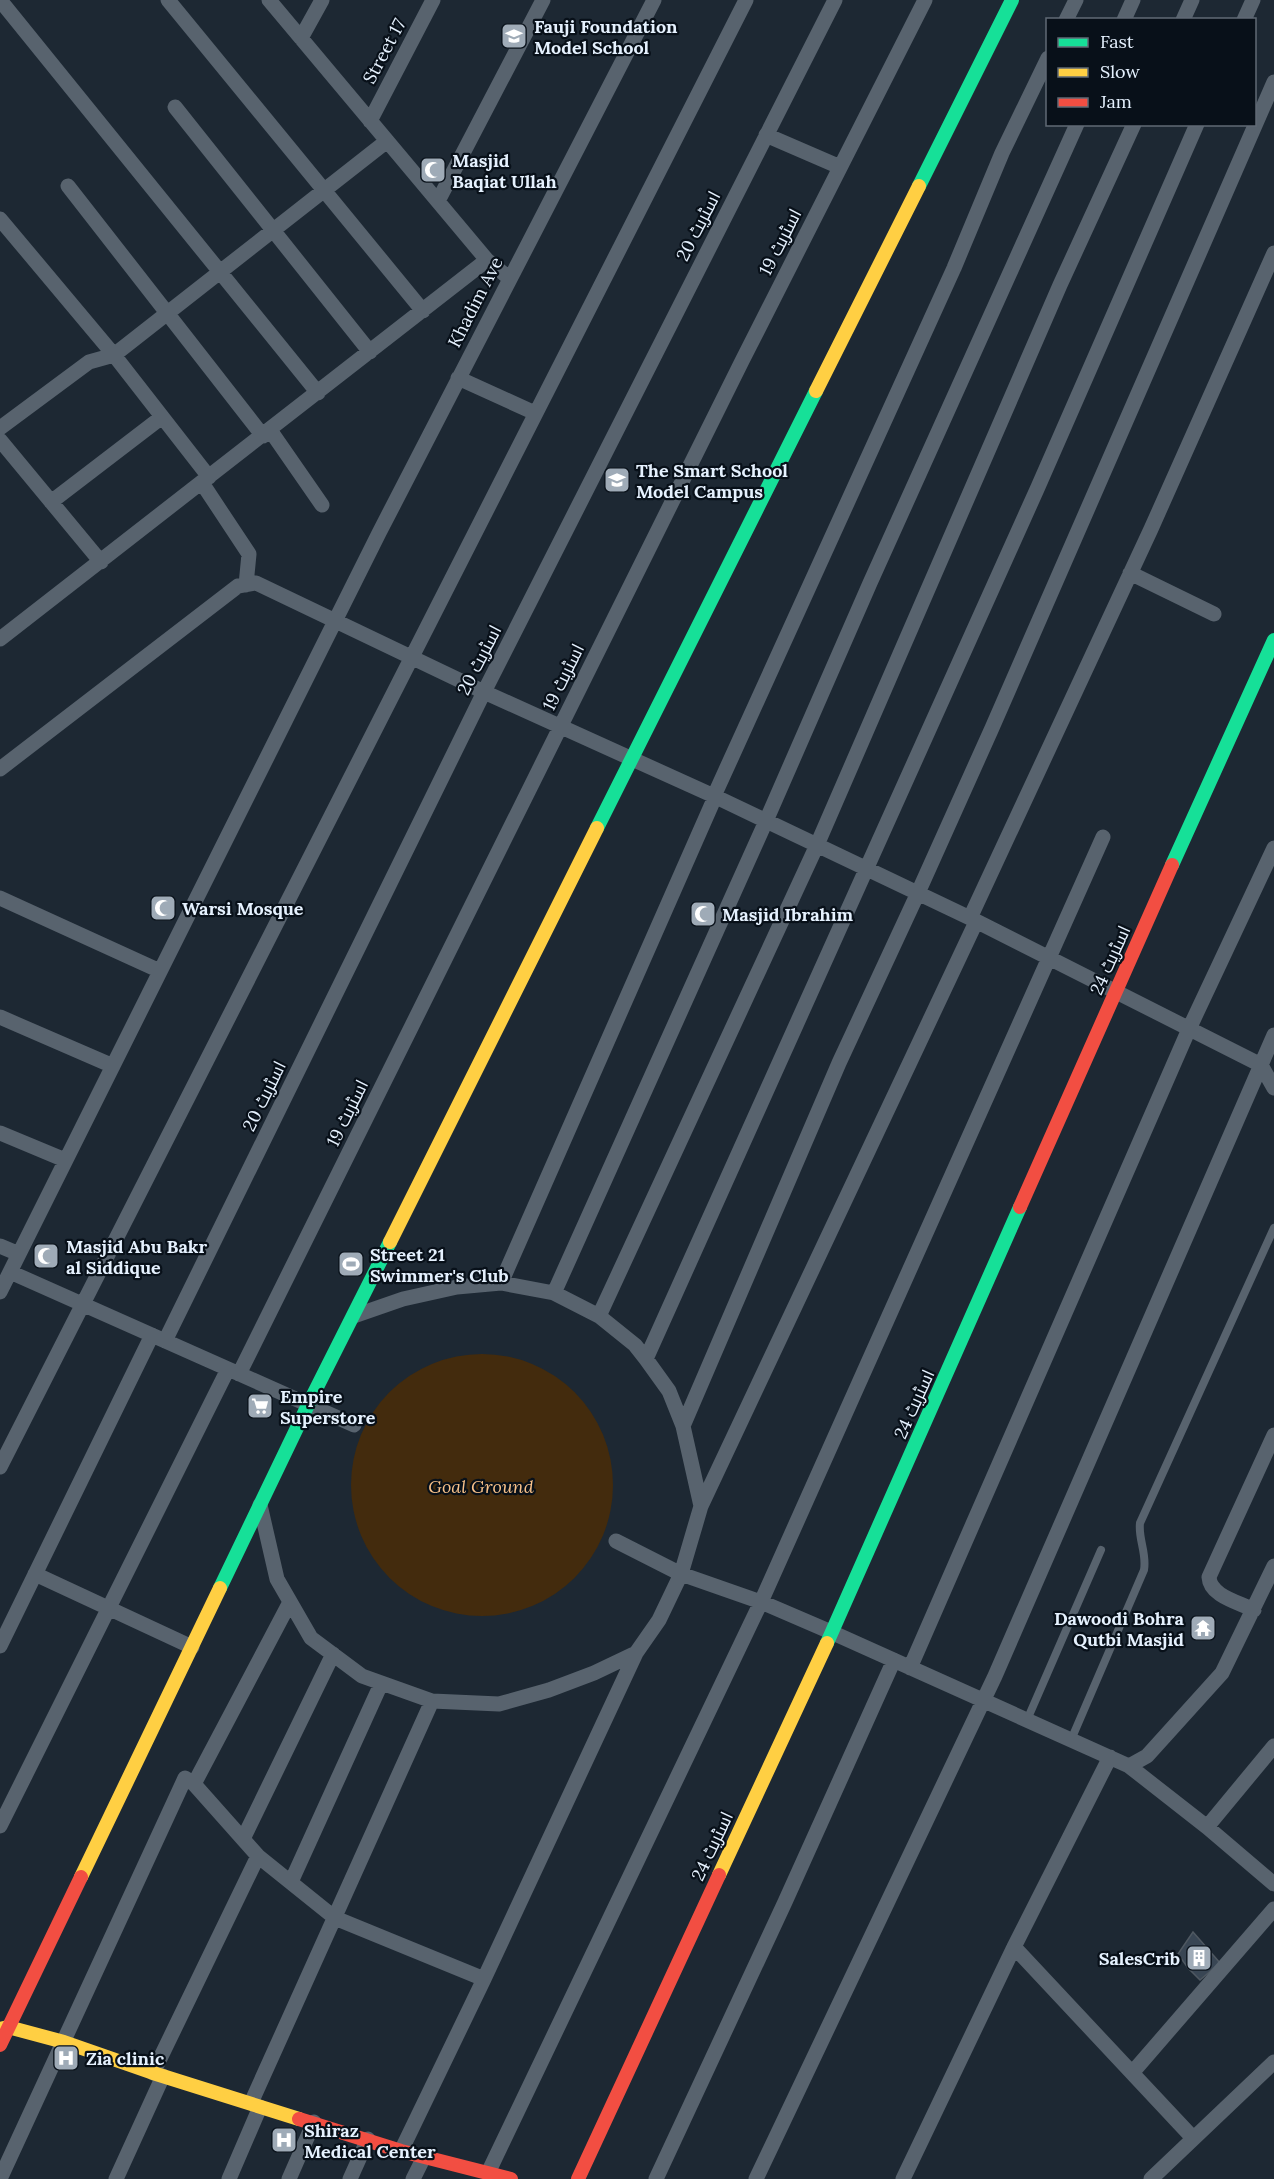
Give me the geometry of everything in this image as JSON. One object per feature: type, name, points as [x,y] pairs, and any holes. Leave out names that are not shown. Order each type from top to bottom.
[{"type":"street","points":[[0,0],[318,393]]},
{"type":"street","points":[[168,0],[423,310]]},
{"type":"street","points":[[269,0],[487,261],[509,278]]},
{"type":"street","points":[[301,38],[322,0]]},
{"type":"street","name":"Street 17","points":[[370,121],[433,0]]},
{"type":"street","points":[[438,201],[543,0]]},
{"type":"street","name":"Khadim Ave","points":[[0,1292],[458,378],[654,0]]},
{"type":"street","points":[[0,1467],[746,0]]},
{"type":"street","name":"اسٹریٹ 20","points":[[0,1646],[35,1574],[159,1338],[835,0]]},
{"type":"street","name":"اسٹریٹ 19","points":[[0,1826],[109,1607],[233,1371],[561,726],[925,0]]},
{"type":"street","points":[[0,2045],[3,2024],[192,1647],[308,1405],[1012,0]]},
{"type":"street","points":[[1067,18],[1076,0]]},
{"type":"street","points":[[1125,18],[1133,0]]},
{"type":"street","points":[[1184,18],[1192,0]]},
{"type":"street","points":[[1245,18],[1253,0]]},
{"type":"street","points":[[501,1283],[715,797],[954,268],[1002,153],[1046,60]]},
{"type":"street","points":[[1256,123],[1274,82]]},
{"type":"street","points":[[175,107],[370,352]]},
{"type":"street","points":[[554,1293],[1076,126]]},
{"type":"street","points":[[599,1316],[817,845],[1060,285],[1133,126]]},
{"type":"street","points":[[646,1359],[1038,488],[1196,126]]},
{"type":"street","points":[[683,1426],[839,1064],[917,895],[1255,126]]},
{"type":"street","points":[[766,135],[840,167]]},
{"type":"street","points":[[0,428],[89,362],[114,355],[387,141]]},
{"type":"street","points":[[68,186],[322,505]]},
{"type":"street","points":[[0,219],[114,355],[162,417],[206,480],[249,554],[246,585]]},
{"type":"street","points":[[401,2151],[636,1653],[659,1620],[681,1574],[700,1506],[973,920],[1274,253]]},
{"type":"street","points":[[0,639],[487,261]]},
{"type":"street","points":[[458,378],[535,413]]},
{"type":"street","points":[[51,502],[162,417]]},
{"type":"street","points":[[0,440],[101,562]]},
{"type":"street","points":[[1130,573],[1214,614]]},
{"type":"street","points":[[0,770],[238,586],[256,584],[484,692],[633,758],[973,920],[1261,1065],[1274,1088]]},
{"type":"street","name":"اسٹریٹ 24","points":[[578,2179],[831,1632],[1274,640]]},
{"type":"street","points":[[478,2174],[761,1602],[1103,837]]},
{"type":"street","points":[[910,1668],[1190,1029],[1274,848]]},
{"type":"street","points":[[0,898],[160,970]]},
{"type":"street","points":[[0,1017],[113,1066]]},
{"type":"street","points":[[756,2179],[984,1701],[1274,1035]]},
{"type":"street","points":[[0,1133],[66,1160]]},
{"type":"street","points":[[0,1246],[19,1254]]},
{"type":"street","points":[[10,1272],[354,1425]]},
{"type":"street","points":[[354,1316],[403,1299],[457,1287],[501,1283],[554,1293],[599,1316],[635,1345],[669,1391],[683,1426],[700,1506]]},
{"type":"street","points":[[1254,1610],[1214,1591],[1209,1577],[1274,1435]]},
{"type":"street","points":[[260,1505],[277,1579],[311,1638],[362,1676],[381,1684],[432,1701],[499,1704],[549,1690],[594,1673],[636,1653]]},
{"type":"street","points":[[616,1541],[681,1574],[761,1602],[1129,1766],[1207,1827],[1274,1884]]},
{"type":"street","points":[[1129,1766],[1147,1756],[1222,1673],[1274,1566]]},
{"type":"street","points":[[35,1574],[192,1647]]},
{"type":"street","points":[[194,1784],[290,1602]]},
{"type":"street","points":[[243,1839],[333,1654]]},
{"type":"street","points":[[656,2179],[894,1660]]},
{"type":"street","points":[[291,1882],[381,1684]]},
{"type":"street","points":[[229,2179],[255,2105],[334,1918],[432,1701]]},
{"type":"street","points":[[1207,1827],[1274,1746]]},
{"type":"street","points":[[903,2179],[1014,1947],[1110,1757]]},
{"type":"street","points":[[0,2179],[185,1778],[194,1784],[258,1856],[334,1918],[484,1979]]},
{"type":"street","points":[[116,2179],[158,2074],[258,1856]]},
{"type":"street","points":[[1132,2073],[1274,1909]]},
{"type":"street","points":[[1014,1947],[1192,2138]]},
{"type":"street","points":[[3,2024],[401,2151],[478,2174],[511,2179]]},
{"type":"street","points":[[1151,2179],[1274,2062]]},
{"type":"street","points":[[289,2179],[314,2122]]},
{"type":"street","points":[[350,2179],[368,2139]]},
{"type":"street","points":[[413,2179],[424,2157]]},
{"type":"lane","points":[[1071,1740],[1144,1570],[1140,1523],[1274,1228]]},
{"type":"lane","points":[[1027,1720],[1101,1550]]},
{"type":"green space","name":"Goal Ground","points":[[482,1354],[508,1357],[532,1364],[555,1376],[575,1392],[591,1412],[603,1435],[610,1459],[613,1485],[610,1511],[603,1535],[591,1558],[575,1578],[555,1594],[532,1606],[508,1613],[482,1616],[456,1613],[432,1606],[409,1594],[389,1578],[373,1558],[361,1535],[354,1511],[351,1485],[354,1459],[361,1435],[373,1412],[389,1392],[409,1376],[432,1364],[456,1357]]},
{"type":"building","name":"SalesCrib","points":[[1193,1932],[1220,1963],[1200,1980],[1178,1954]]},
{"type":"traffic: fast","points":[[919,186],[1012,0]]},
{"type":"traffic: fast","points":[[597,828],[816,391]]},
{"type":"traffic: fast","points":[[1172,865],[1274,640]]},
{"type":"traffic: fast","points":[[827,1643],[1020,1207]]},
{"type":"traffic: fast","points":[[220,1588],[390,1242]]},
{"type":"traffic: slow","points":[[816,391],[919,186]]},
{"type":"traffic: slow","points":[[390,1242],[597,828]]},
{"type":"traffic: slow","points":[[81,1877],[220,1588]]},
{"type":"traffic: slow","points":[[719,1875],[827,1643]]},
{"type":"traffic: slow","points":[[0,2029],[8,2027],[64,2042],[299,2119]]},
{"type":"traffic: jam","points":[[1020,1207],[1172,865]]},
{"type":"traffic: jam","points":[[578,2179],[719,1875]]},
{"type":"traffic: jam","points":[[0,2045],[81,1877]]},
{"type":"traffic: jam","points":[[299,2119],[401,2151],[511,2179]]},
{"type":"place","name":"Fauji Foundation Model School","points":[[514,36]]},
{"type":"place","name":"Masjid Baqiat Ullah","points":[[433,170]]},
{"type":"place","name":"The Smart School Model Campus","points":[[617,480]]},
{"type":"place","name":"Warsi Mosque","points":[[163,908]]},
{"type":"place","name":"Masjid Ibrahim","points":[[703,914]]},
{"type":"place","name":"Masjid Abu Bakr al Siddique","points":[[46,1256]]},
{"type":"place","name":"Street 21 Swimmer's Club","points":[[351,1264]]},
{"type":"place","name":"Empire Superstore","points":[[260,1406]]},
{"type":"place","name":"Dawoodi Bohra Qutbi Masjid","points":[[1203,1628]]},
{"type":"place","name":"SalesCrib","points":[[1199,1958]]},
{"type":"place","name":"Zia clinic","points":[[66,2058]]},
{"type":"place","name":"Shiraz Medical Center","points":[[284,2140]]}]
